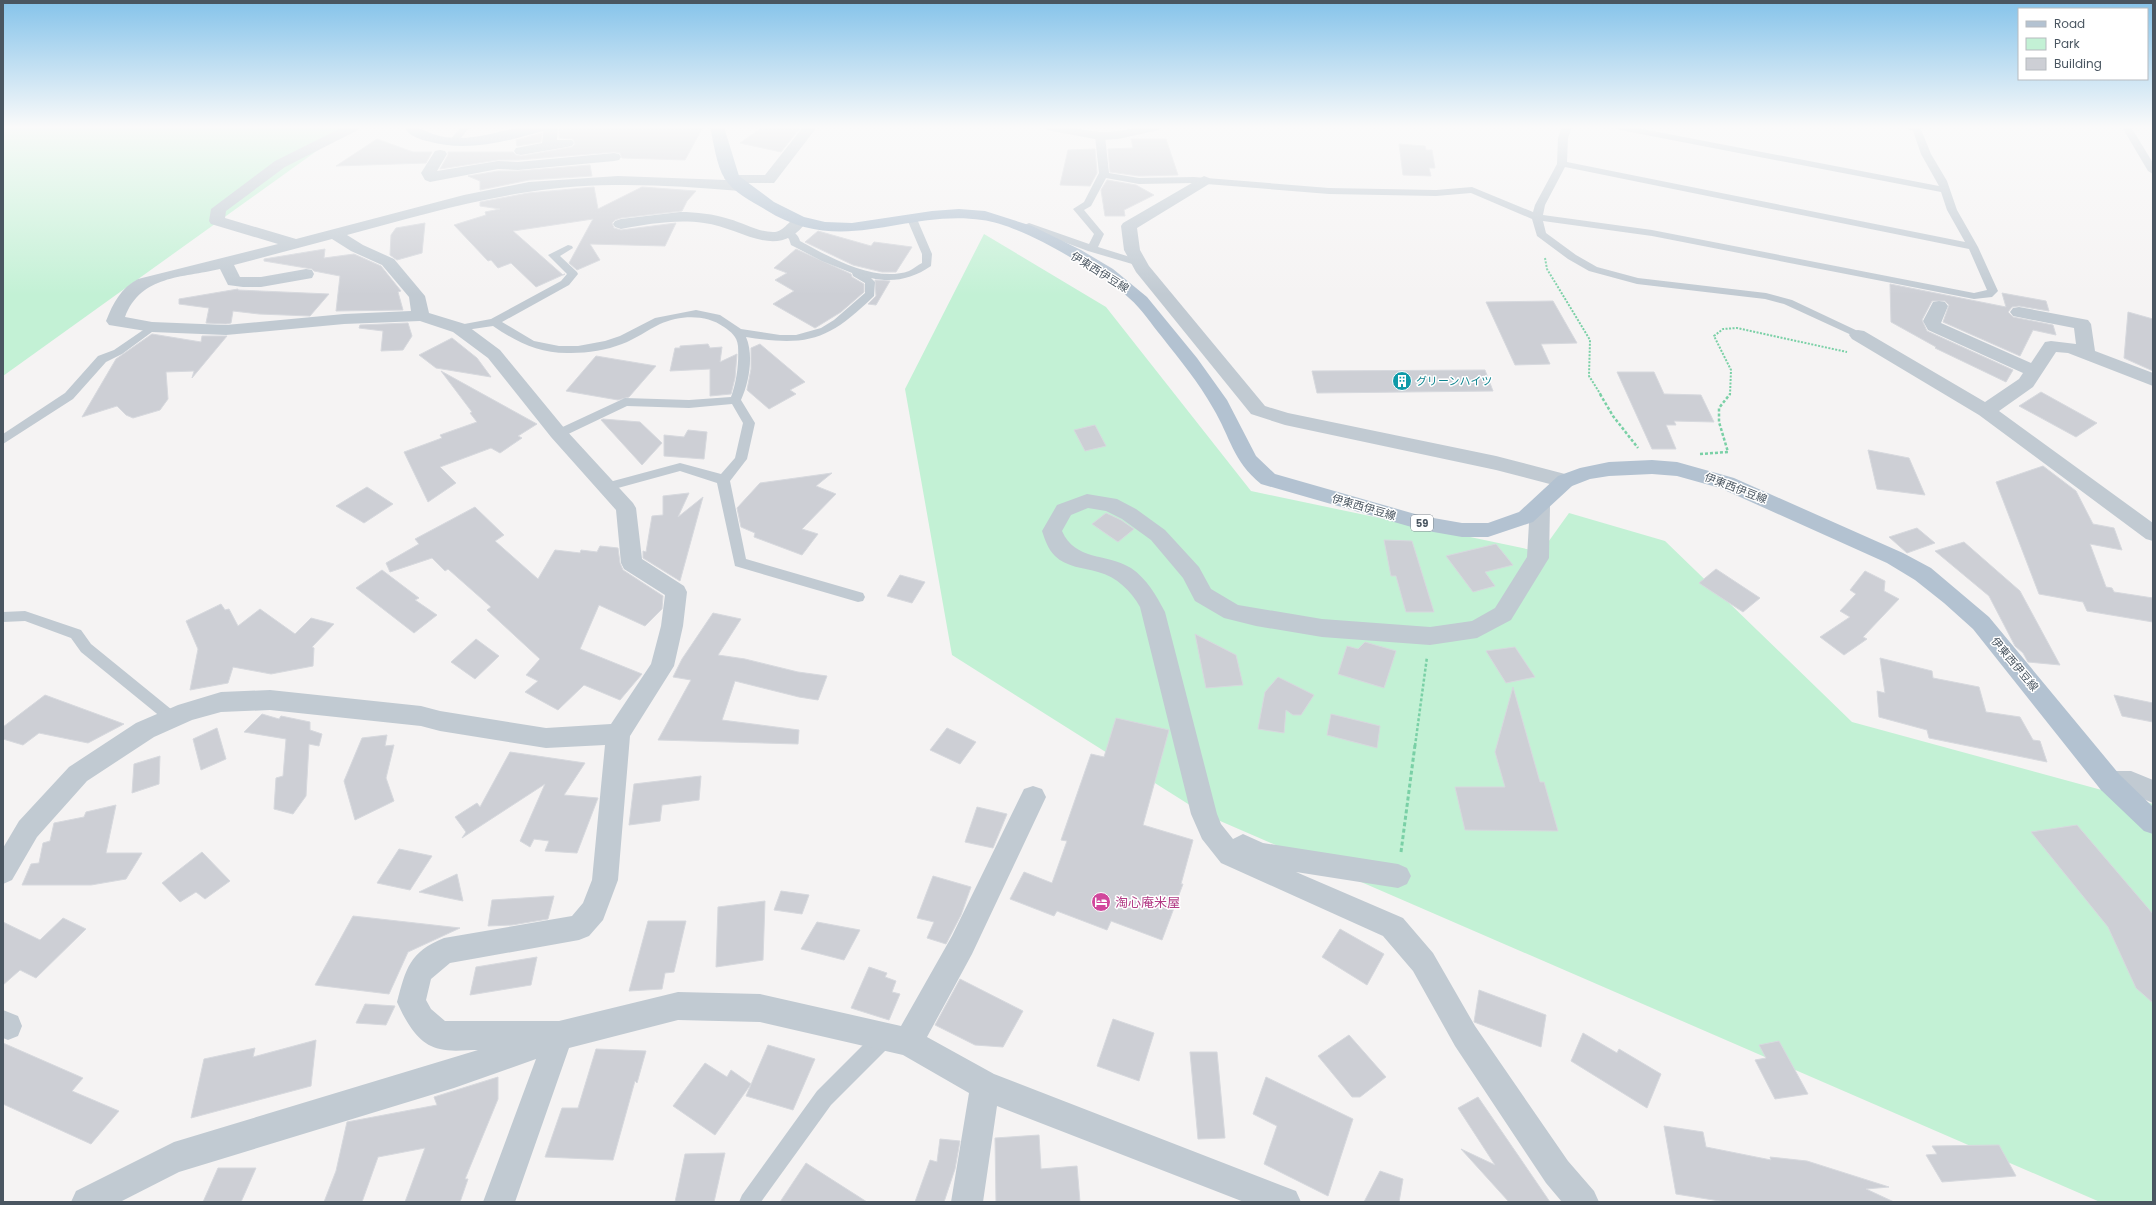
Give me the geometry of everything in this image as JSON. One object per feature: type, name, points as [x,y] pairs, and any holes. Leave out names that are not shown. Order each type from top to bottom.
[{"type":"main road","name":"伊東西伊豆線","points":[[738,183],[793,227],[851,228],[954,214],[977,214],[1000,219],[1021,228],[1103,271],[1135,294],[1202,376],[1221,404],[1245,457],[1256,470],[1268,479],[1422,523],[1462,530],[1488,530],[1526,517],[1540,506],[1565,481],[1587,473],[1609,469],[1677,469],[1727,483],[1895,558],[1923,574],[1981,623],[2110,782],[2153,823]]},
{"type":"street","points":[[254,183],[218,209],[217,221],[293,243]]},
{"type":"street","points":[[452,204],[451,194],[465,183]]},
{"type":"street","points":[[559,1036],[440,1035],[421,1019],[411,1002],[419,971],[444,951],[579,926],[593,911],[605,880],[618,734],[662,666],[672,626],[676,592],[632,563],[626,508],[558,434],[518,387],[494,354],[459,328],[421,316],[344,319],[226,330],[152,327],[115,321],[120,305],[136,287],[161,278],[225,263],[293,243],[452,204],[543,185],[561,183]]},
{"type":"street","points":[[1200,183],[1129,226],[1132,250],[1139,263],[1258,410],[1285,419],[1496,463],[1565,481]]},
{"type":"street","points":[[621,224],[683,217],[716,220],[746,231],[773,237],[785,235],[793,227]]},
{"type":"street","points":[[333,233],[357,248],[388,262],[417,296],[421,316]]},
{"type":"street","points":[[225,263],[234,281],[241,283],[306,274]]},
{"type":"street","points":[[1939,306],[1932,321],[1934,326],[2034,371]]},
{"type":"street","points":[[2019,312],[2082,324],[2086,353]]},
{"type":"street","points":[[1858,335],[1986,411],[2153,534]]},
{"type":"street","points":[[1986,411],[2026,383],[2051,346],[2071,348],[2153,380]]},
{"type":"street","points":[[1540,506],[1538,558],[1503,614],[1477,629],[1430,636],[1322,628],[1256,618],[1232,612],[1203,595],[1191,573],[1158,535],[1129,514],[1110,504],[1087,501],[1064,510],[1052,531],[1056,543],[1070,558],[1099,563],[1119,572],[1144,592],[1154,612],[1204,814],[1211,831],[1230,855],[1393,927],[1423,962],[1465,1036],[1557,1172],[1583,1202]]},
{"type":"street","points":[[3,872],[28,829],[78,774],[145,730],[186,712],[221,702],[270,700],[421,716],[440,721],[546,738],[618,734]]},
{"type":"street","points":[[2110,782],[2131,782],[2153,792]]},
{"type":"street","points":[[896,1040],[962,945],[1034,797]]},
{"type":"street","points":[[1211,831],[1260,854],[1398,876]]},
{"type":"street","points":[[87,1202],[174,1158],[454,1073],[559,1036],[678,1006],[760,1008],[896,1040],[985,1086],[1285,1202]]},
{"type":"street","points":[[499,1202],[559,1036]]},
{"type":"street","points":[[967,1202],[985,1086]]},
{"type":"lane","points":[[1092,249],[1099,234],[1078,209],[1088,204],[1099,183]]},
{"type":"lane","points":[[1225,183],[1260,187],[1368,193],[1436,193],[1472,190],[1538,217],[1652,233],[1974,296],[1988,295],[1993,291],[1973,247],[1952,210],[1943,183]]},
{"type":"lane","points":[[1552,183],[1540,205],[1538,217],[1541,234],[1572,257],[1593,269],[1637,281],[1766,296],[1788,302],[1858,335]]},
{"type":"lane","points":[[1657,183],[1973,247]]},
{"type":"lane","points":[[1911,183],[1945,190]]},
{"type":"lane","points":[[793,227],[795,243],[832,263],[871,275],[897,277],[911,275],[927,264],[927,254],[912,219]]},
{"type":"lane","points":[[1021,228],[1029,226],[1092,249],[1139,263]]},
{"type":"lane","points":[[459,328],[495,322],[564,283],[573,274],[553,255],[568,248]]},
{"type":"lane","points":[[738,332],[758,336],[801,339],[821,334],[848,317],[870,294],[870,282],[846,267]]},
{"type":"lane","points":[[495,322],[528,344],[549,350],[574,350],[605,345],[620,340],[658,320],[689,313],[701,313],[722,319],[738,332],[742,340],[744,350],[738,393],[735,400]]},
{"type":"lane","points":[[3,440],[69,396],[102,359],[118,352],[152,327]]},
{"type":"lane","points":[[558,434],[625,402],[682,404],[735,400]]},
{"type":"lane","points":[[723,480],[741,459],[749,423],[735,400]]},
{"type":"lane","points":[[607,487],[680,467],[702,472],[723,480]]},
{"type":"lane","points":[[723,480],[740,562],[858,597]]},
{"type":"lane","points":[[3,617],[25,616],[76,634],[86,648],[172,718]]},
{"type":"lane","points":[[749,1202],[824,1098],[896,1040]]},
{"type":"path","points":[[1545,254],[1546,269],[1590,340],[1589,376],[1613,416],[1652,468]]},
{"type":"path","points":[[1692,454],[1728,452],[1718,422],[1719,408],[1730,396],[1731,370],[1714,336],[1723,329],[1737,328],[1850,353]]},
{"type":"path","points":[[1398,876],[1430,636]]},
{"type":"green space","points":[[3,183],[272,183],[3,376]]},
{"type":"green space","points":[[984,234],[1106,307],[1251,491],[1541,552],[1569,513],[1665,541],[1852,722],[2153,804],[2153,1202],[2100,1202],[1204,814],[952,655],[905,389]]},
{"type":"building","points":[[480,183],[513,183],[480,190]]},
{"type":"building","points":[[1060,183],[1091,183],[1090,186],[1060,185]]},
{"type":"building","points":[[1105,183],[1126,183],[1136,185],[1154,195],[1124,210],[1125,216],[1105,216],[1101,190]]},
{"type":"building","points":[[594,187],[598,209],[642,187],[696,191],[687,201],[682,211],[621,218],[612,223],[614,228],[621,230],[676,223],[665,246],[590,244],[600,260],[577,270],[569,263],[593,219],[513,231],[563,275],[536,287],[511,263],[498,268],[491,260],[488,261],[454,225],[486,215],[485,212],[500,209],[480,206],[480,202],[528,193]]},
{"type":"building","points":[[425,223],[422,253],[397,260],[390,255],[391,235],[396,228]]},
{"type":"building","points":[[818,231],[871,246],[874,242],[912,247],[896,272],[882,272],[853,265],[805,242]]},
{"type":"building","points":[[325,249],[324,258],[354,254],[381,266],[401,291],[398,292],[403,310],[336,311],[340,276],[314,271],[312,269],[264,261],[264,259]]},
{"type":"building","points":[[796,249],[851,274],[852,277],[864,284],[864,292],[841,312],[815,328],[773,304],[794,291],[775,280],[787,273],[774,268]]},
{"type":"building","points":[[875,280],[890,281],[876,305],[868,304],[876,296]]},
{"type":"building","points":[[1890,284],[2006,307],[2002,293],[2046,301],[2049,311],[2019,306],[2012,307],[2008,312],[2013,317],[2053,325],[2056,335],[2033,330],[2020,356],[1943,322],[1949,305],[1945,301],[1932,301],[1922,320],[1927,331],[2013,370],[2006,382],[1935,348],[1936,347],[1891,322]]},
{"type":"building","points":[[238,289],[329,294],[310,316],[259,314],[233,311],[231,323],[226,324],[206,323],[209,308],[179,304],[179,299]]},
{"type":"building","points":[[1553,301],[1577,343],[1541,344],[1550,364],[1515,365],[1486,302]]},
{"type":"building","points":[[2128,312],[2153,319],[2153,371],[2124,358]]},
{"type":"building","points":[[408,323],[412,336],[403,350],[381,351],[383,331],[359,328],[360,325]]},
{"type":"building","points":[[152,334],[201,342],[202,336],[227,336],[192,378],[194,371],[166,372],[168,399],[160,410],[133,418],[126,415],[117,406],[82,417],[116,359]]},
{"type":"building","points":[[452,338],[477,358],[491,377],[436,368],[419,355]]},
{"type":"building","points":[[708,344],[710,348],[722,347],[720,362],[737,354],[735,378],[731,394],[710,396],[710,369],[670,371],[675,348],[680,348],[680,346]]},
{"type":"building","points":[[760,344],[805,382],[790,390],[796,394],[769,409],[747,390],[751,369],[751,348]]},
{"type":"building","points":[[596,356],[656,366],[629,397],[618,400],[566,391]]},
{"type":"building","name":"グリーンハイツ","points":[[1485,370],[1493,391],[1317,393],[1312,371]]},
{"type":"building","points":[[441,371],[537,424],[518,436],[522,438],[500,453],[491,448],[440,467],[456,483],[428,502],[404,452],[442,438],[440,435],[477,422],[470,413],[472,412]]},
{"type":"building","points":[[1617,372],[1654,372],[1664,394],[1701,395],[1714,422],[1674,421],[1676,425],[1666,425],[1676,449],[1652,449]]},
{"type":"building","points":[[2041,392],[2097,423],[2076,437],[2019,406]]},
{"type":"building","points":[[601,420],[640,422],[662,443],[642,465]]},
{"type":"building","points":[[1095,425],[1106,446],[1085,451],[1074,430]]},
{"type":"building","points":[[688,430],[707,432],[704,459],[664,456],[664,435],[684,437]]},
{"type":"building","points":[[1868,450],[1909,458],[1925,495],[1877,489]]},
{"type":"building","points":[[2043,466],[2076,491],[2093,524],[2114,528],[2122,550],[2090,544],[2106,587],[2112,588],[2114,592],[2153,598],[2153,622],[2087,611],[2083,602],[2039,594],[1996,482]]},
{"type":"building","points":[[832,473],[816,486],[836,494],[802,529],[818,534],[802,555],[754,537],[755,533],[741,527],[737,508],[760,483]]},
{"type":"building","points":[[367,487],[393,504],[364,523],[336,506]]},
{"type":"building","points":[[689,493],[678,517],[703,497],[680,581],[643,558],[643,551],[646,552],[652,516],[663,515],[663,496]]},
{"type":"building","points":[[475,507],[504,535],[495,541],[538,579],[555,550],[580,553],[581,550],[597,552],[600,546],[618,548],[620,563],[623,570],[663,596],[662,609],[645,626],[599,605],[580,649],[642,674],[620,700],[584,685],[558,710],[525,692],[538,681],[526,675],[540,659],[487,610],[491,607],[448,569],[445,571],[432,558],[390,572],[386,563],[419,544],[415,539]]},
{"type":"building","points":[[1106,513],[1121,520],[1134,529],[1118,542],[1092,524]]},
{"type":"building","points":[[1917,528],[1935,543],[1907,553],[1889,537]]},
{"type":"building","points":[[1384,540],[1412,541],[1434,612],[1406,612],[1396,576],[1391,576]]},
{"type":"building","points":[[1964,542],[2020,591],[2060,665],[2028,662],[2023,653],[2015,646],[1989,596],[1935,551]]},
{"type":"building","points":[[1496,544],[1513,565],[1485,572],[1495,586],[1473,592],[1446,556]]},
{"type":"building","points":[[1716,569],[1760,598],[1743,612],[1699,583]]},
{"type":"building","points":[[382,570],[419,598],[415,600],[437,615],[414,633],[356,588]]},
{"type":"building","points":[[1865,571],[1885,581],[1884,591],[1899,599],[1863,637],[1867,639],[1844,655],[1820,637],[1850,617],[1840,611],[1856,594],[1850,590]]},
{"type":"building","points":[[900,575],[925,582],[912,603],[887,596]]},
{"type":"building","points":[[221,604],[225,610],[229,609],[238,626],[260,609],[295,634],[311,618],[334,624],[312,647],[314,648],[313,666],[271,674],[233,667],[228,683],[190,690],[198,649],[186,621]]},
{"type":"building","points":[[713,613],[741,619],[718,655],[745,659],[798,672],[827,676],[818,700],[799,697],[735,681],[722,720],[799,730],[798,744],[658,740],[691,680],[673,677],[682,659]]},
{"type":"building","points":[[1195,634],[1236,655],[1243,685],[1206,688]]},
{"type":"building","points":[[476,639],[499,656],[475,679],[451,662]]},
{"type":"building","points":[[1365,642],[1396,651],[1384,688],[1338,674],[1347,646],[1358,649]]},
{"type":"building","points":[[1515,647],[1535,677],[1506,683],[1486,651]]},
{"type":"building","points":[[1880,658],[1932,671],[1933,678],[1979,687],[1986,712],[2020,717],[2033,740],[2040,741],[2047,762],[1929,738],[1927,730],[1879,717],[1877,691],[1885,693]]},
{"type":"building","points":[[1278,677],[1314,695],[1301,715],[1293,715],[1286,710],[1284,733],[1258,729],[1265,692]]},
{"type":"building","points":[[1513,687],[1540,782],[1544,782],[1558,831],[1465,830],[1455,787],[1505,787],[1495,752]]},
{"type":"building","points":[[45,695],[124,724],[88,743],[39,733],[23,745],[3,739],[3,727]]},
{"type":"building","points":[[2114,695],[2153,703],[2153,722],[2122,716]]},
{"type":"building","points":[[262,714],[279,719],[281,716],[310,722],[310,730],[322,734],[319,746],[309,744],[306,796],[293,814],[274,809],[276,778],[283,776],[286,739],[244,732]]},
{"type":"building","points":[[1331,714],[1380,726],[1377,748],[1327,735]]},
{"type":"building","points":[[1116,718],[1169,730],[1143,825],[1193,840],[1181,884],[1183,884],[1162,940],[1111,921],[1107,930],[1057,911],[1054,916],[1010,899],[1024,872],[1052,883],[1067,841],[1061,840],[1091,754],[1104,757]]},
{"type":"building","points":[[217,728],[226,759],[201,770],[193,739]]},
{"type":"building","points":[[947,728],[976,742],[960,764],[930,750]]},
{"type":"building","points":[[387,735],[385,746],[394,745],[386,778],[394,801],[355,820],[344,781],[362,738]]},
{"type":"building","points":[[510,752],[585,763],[564,795],[598,798],[577,853],[545,851],[549,841],[534,839],[530,847],[520,841],[545,784],[462,838],[466,832],[455,817],[477,803],[480,807]]},
{"type":"building","points":[[160,756],[159,784],[132,793],[134,764]]},
{"type":"building","points":[[701,776],[699,800],[662,805],[660,821],[629,825],[634,784]]},
{"type":"building","points":[[116,805],[106,853],[142,853],[126,879],[91,885],[22,885],[31,864],[39,863],[43,843],[50,841],[54,823],[84,817],[86,812]]},
{"type":"building","points":[[977,807],[1007,814],[993,848],[965,842]]},
{"type":"building","points":[[2077,825],[2153,914],[2153,1003],[2136,988],[2108,927],[2031,832]]},
{"type":"building","points":[[399,849],[432,856],[410,890],[377,883]]},
{"type":"building","points":[[202,852],[230,881],[205,899],[196,892],[180,902],[162,883]]},
{"type":"building","points":[[457,874],[463,901],[419,892]]},
{"type":"building","points":[[933,876],[971,887],[961,915],[946,944],[927,938],[934,922],[917,918]]},
{"type":"building","points":[[781,891],[809,895],[802,914],[774,910]]},
{"type":"building","points":[[554,896],[548,919],[512,925],[488,926],[492,900]]},
{"type":"building","points":[[765,901],[763,960],[716,967],[718,907]]},
{"type":"building","points":[[353,916],[460,928],[408,952],[389,994],[315,985]]},
{"type":"building","points":[[63,918],[86,929],[36,978],[20,970],[3,985],[3,922],[40,940]]},
{"type":"building","points":[[648,921],[686,921],[674,972],[665,973],[662,989],[629,991]]},
{"type":"building","points":[[817,922],[860,930],[844,960],[801,949]]},
{"type":"building","points":[[1340,929],[1384,954],[1367,985],[1322,957]]},
{"type":"building","points":[[537,957],[531,985],[470,995],[476,967]]},
{"type":"building","points":[[869,967],[887,973],[885,977],[896,981],[892,992],[900,994],[889,1020],[851,1008]]},
{"type":"building","points":[[960,979],[1023,1011],[1003,1047],[975,1045],[935,1025]]},
{"type":"building","points":[[1479,990],[1546,1015],[1541,1047],[1474,1022]]},
{"type":"building","points":[[365,1004],[395,1006],[386,1025],[356,1023]]},
{"type":"building","points":[[1113,1019],[1154,1033],[1139,1081],[1097,1066]]},
{"type":"building","points":[[1583,1033],[1617,1053],[1619,1049],[1661,1074],[1647,1108],[1571,1061]]},
{"type":"building","points":[[1349,1035],[1386,1077],[1360,1097],[1352,1097],[1318,1056]]},
{"type":"building","points":[[316,1040],[311,1086],[191,1118],[204,1059],[255,1048],[253,1057]]},
{"type":"building","points":[[1779,1041],[1808,1094],[1775,1099],[1755,1060],[1766,1058],[1759,1045]]},
{"type":"building","points":[[3,1043],[83,1078],[72,1091],[119,1111],[91,1144],[3,1104]]},
{"type":"building","points":[[768,1045],[815,1059],[793,1110],[746,1096]]},
{"type":"building","points":[[596,1049],[646,1051],[637,1083],[635,1081],[613,1160],[545,1157],[562,1108],[578,1108]]},
{"type":"building","points":[[1190,1052],[1217,1052],[1225,1138],[1198,1139]]},
{"type":"building","points":[[705,1063],[727,1077],[731,1070],[751,1084],[715,1135],[673,1106]]},
{"type":"building","points":[[498,1077],[498,1099],[465,1179],[468,1179],[460,1202],[405,1202],[425,1148],[378,1157],[362,1202],[324,1202],[336,1171],[347,1122],[437,1105],[434,1097]]},
{"type":"building","points":[[1266,1077],[1353,1119],[1328,1196],[1264,1164],[1277,1126],[1253,1114]]},
{"type":"building","points":[[1478,1097],[1550,1202],[1509,1202],[1461,1149],[1495,1165],[1458,1108]]},
{"type":"building","points":[[1664,1126],[1703,1132],[1706,1147],[1771,1160],[1770,1157],[1807,1161],[1889,1187],[1866,1189],[1894,1202],[1726,1202],[1676,1194]]},
{"type":"building","points":[[1039,1135],[1041,1169],[1077,1166],[1080,1202],[996,1202],[995,1138]]},
{"type":"building","points":[[940,1139],[960,1141],[955,1169],[944,1202],[915,1202],[930,1160],[937,1162]]},
{"type":"building","points":[[1999,1145],[2016,1176],[1942,1182],[1926,1155],[1937,1154],[1932,1146]]},
{"type":"building","points":[[725,1153],[714,1202],[675,1202],[685,1154]]},
{"type":"building","points":[[806,1163],[867,1202],[780,1202]]},
{"type":"building","points":[[218,1168],[256,1168],[241,1202],[203,1202]]},
{"type":"building","points":[[1380,1171],[1403,1179],[1399,1202],[1364,1202]]},
{"type":"place","name":"グリーンハイツ","points":[[1402,381]]},
{"type":"place","name":"淘心庵米屋","points":[[1101,902]]}]
